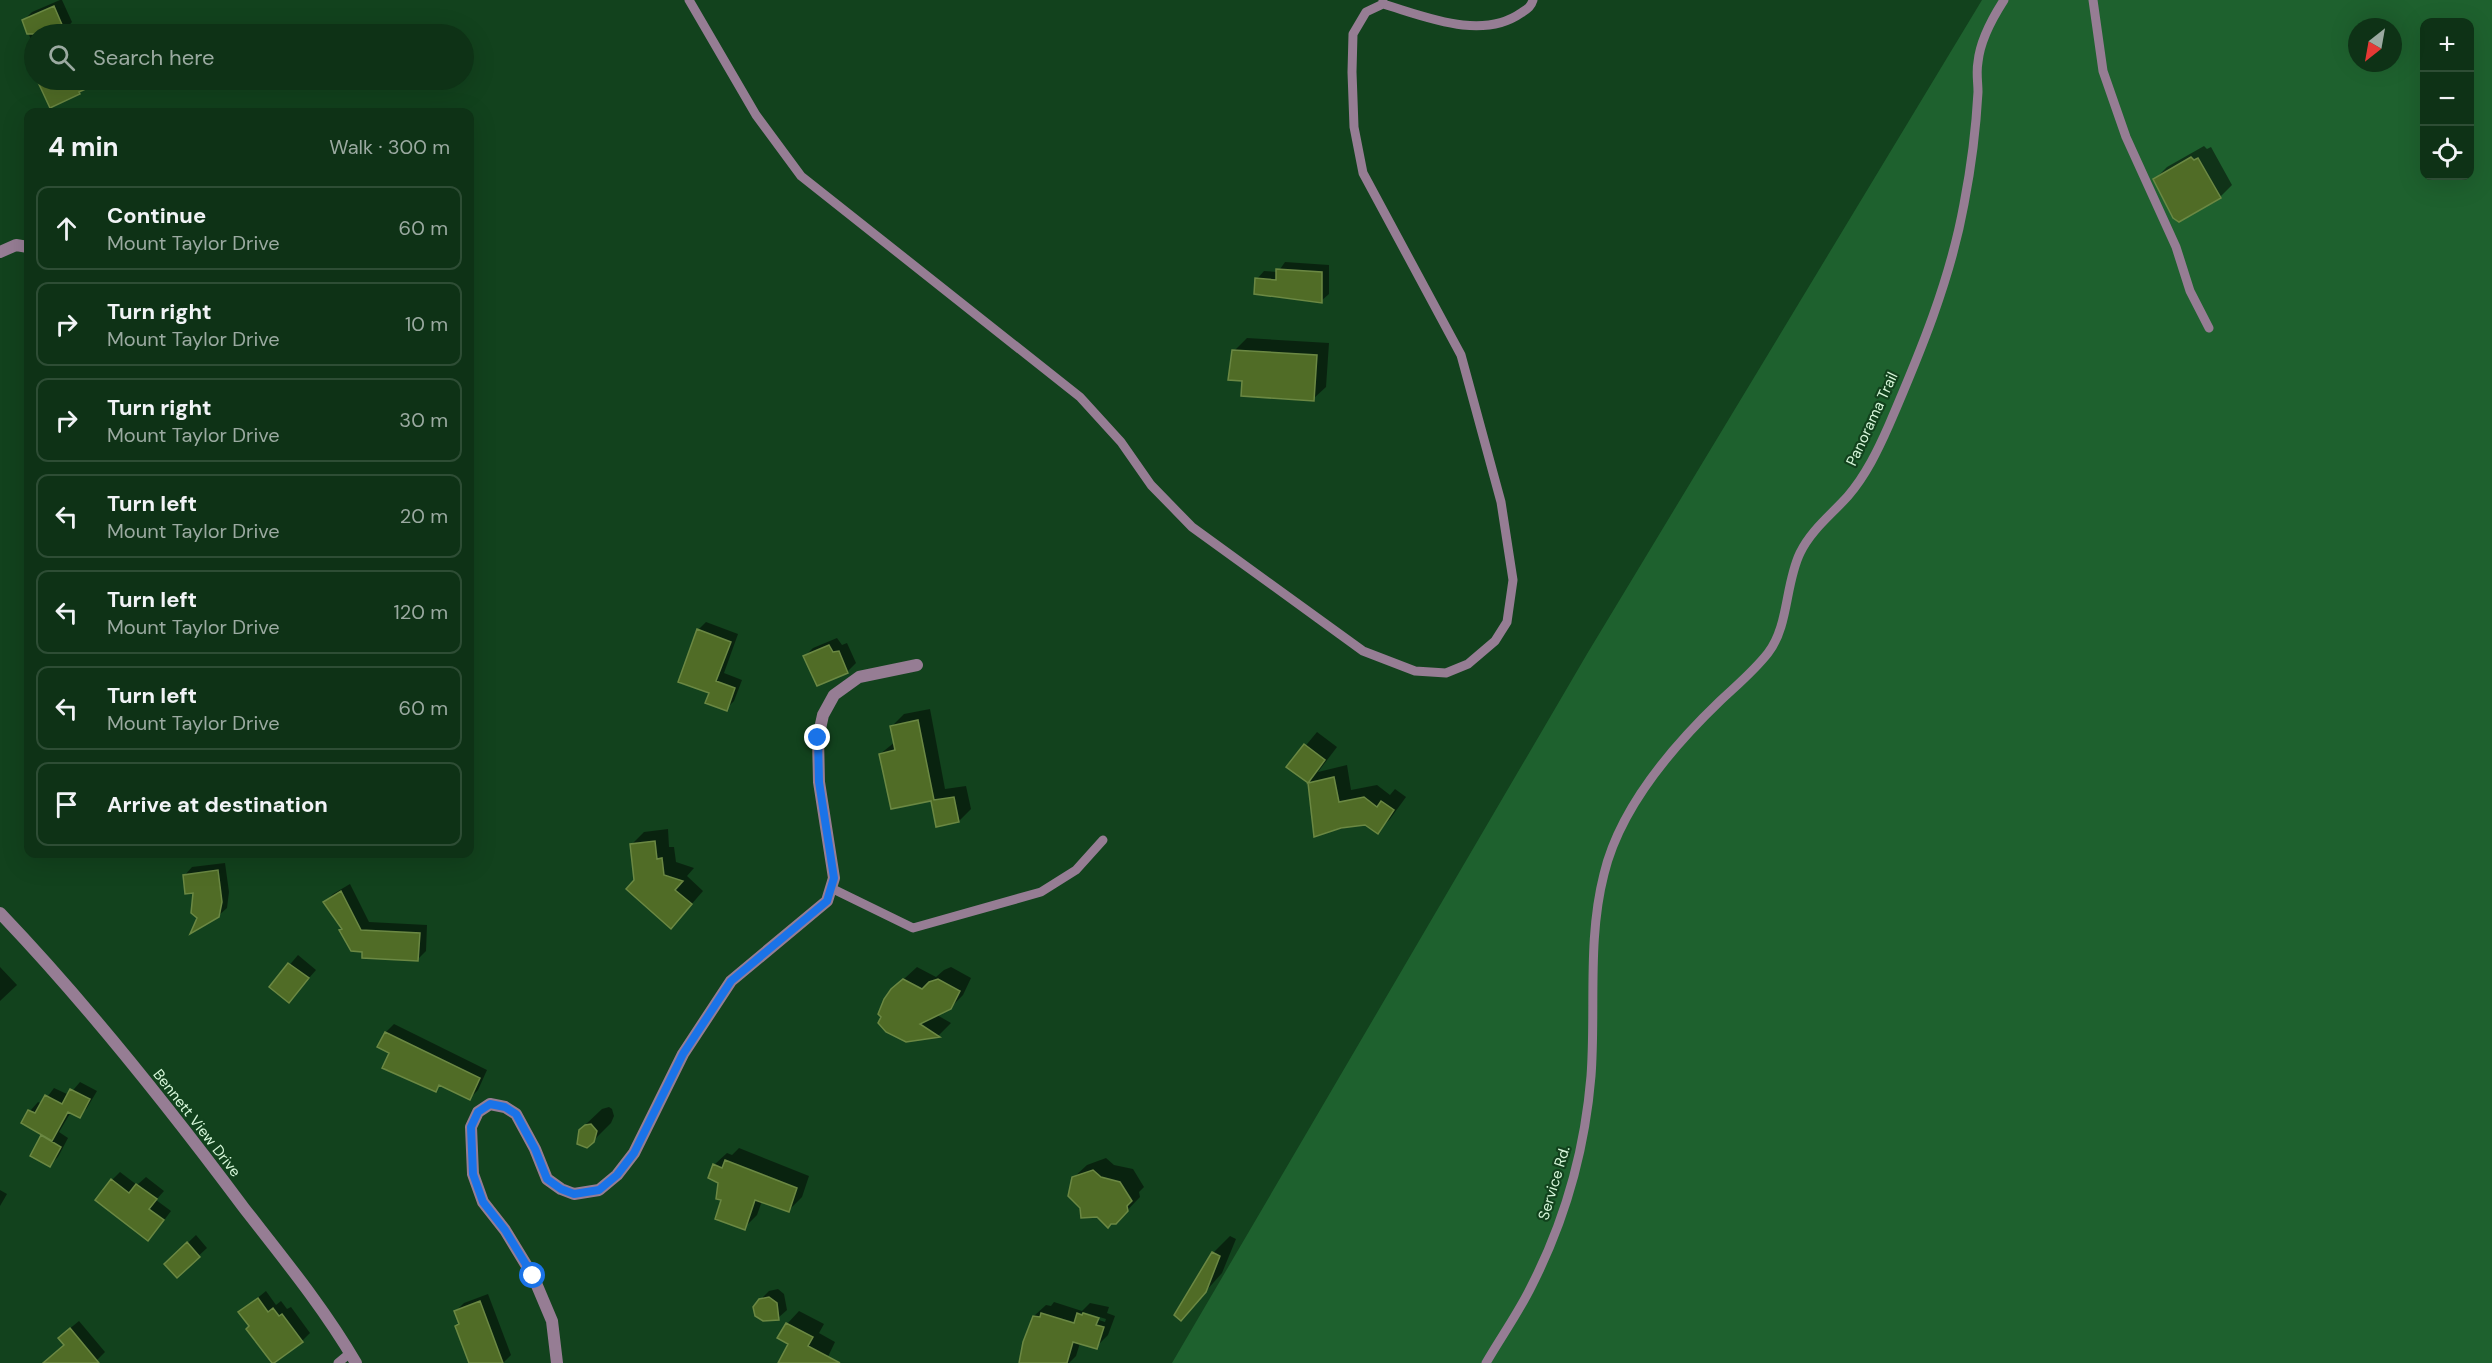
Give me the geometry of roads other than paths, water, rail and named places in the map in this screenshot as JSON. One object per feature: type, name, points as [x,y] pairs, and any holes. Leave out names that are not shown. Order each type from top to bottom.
[{"type":"street","points":[[0,252],[16,244],[24,246]]},
{"type":"street","points":[[557,1363],[552,1321],[533,1276],[505,1230],[483,1202],[473,1174],[471,1127],[478,1112],[490,1104],[505,1107],[516,1114],[535,1149],[547,1179],[561,1189],[574,1194],[599,1190],[617,1175],[634,1153],[683,1054],[731,981],[827,901],[834,878],[819,782],[818,738],[823,715],[834,695],[859,677],[917,665]]},
{"type":"street","name":"Bennett View Drive","points":[[0,914],[38,953],[179,1121],[312,1298],[353,1358]]},
{"type":"lane","points":[[689,0],[756,115],[801,176],[1080,397],[1121,442],[1151,485],[1192,527],[1363,651],[1415,671],[1446,672],[1468,664],[1495,641],[1507,622],[1513,580],[1501,502],[1461,355],[1363,173],[1354,127],[1353,34],[1366,12],[1383,2],[1441,21],[1463,25],[1486,25],[1515,17],[1531,6],[1533,0]]},
{"type":"lane","name":"Panorama Trail","points":[[1593,959],[1596,916],[1604,872],[1617,835],[1655,773],[1691,730],[1755,670],[1772,648],[1781,623],[1791,577],[1800,553],[1813,531],[1846,498],[1866,473],[1888,426],[1927,333],[1954,248],[1965,203],[1971,157],[1978,94],[1977,61],[1986,34],[2004,0]]},
{"type":"lane","points":[[2093,0],[2103,71],[2126,137],[2176,247],[2190,291],[2210,328]]},
{"type":"lane","points":[[831,888],[913,928],[1041,892],[1076,870],[1103,840]]},
{"type":"lane","name":"Service Rd.","points":[[1486,1363],[1532,1286],[1576,1172],[1591,1076],[1593,959]]},
{"type":"lane","points":[[338,1363],[353,1358]]}]
